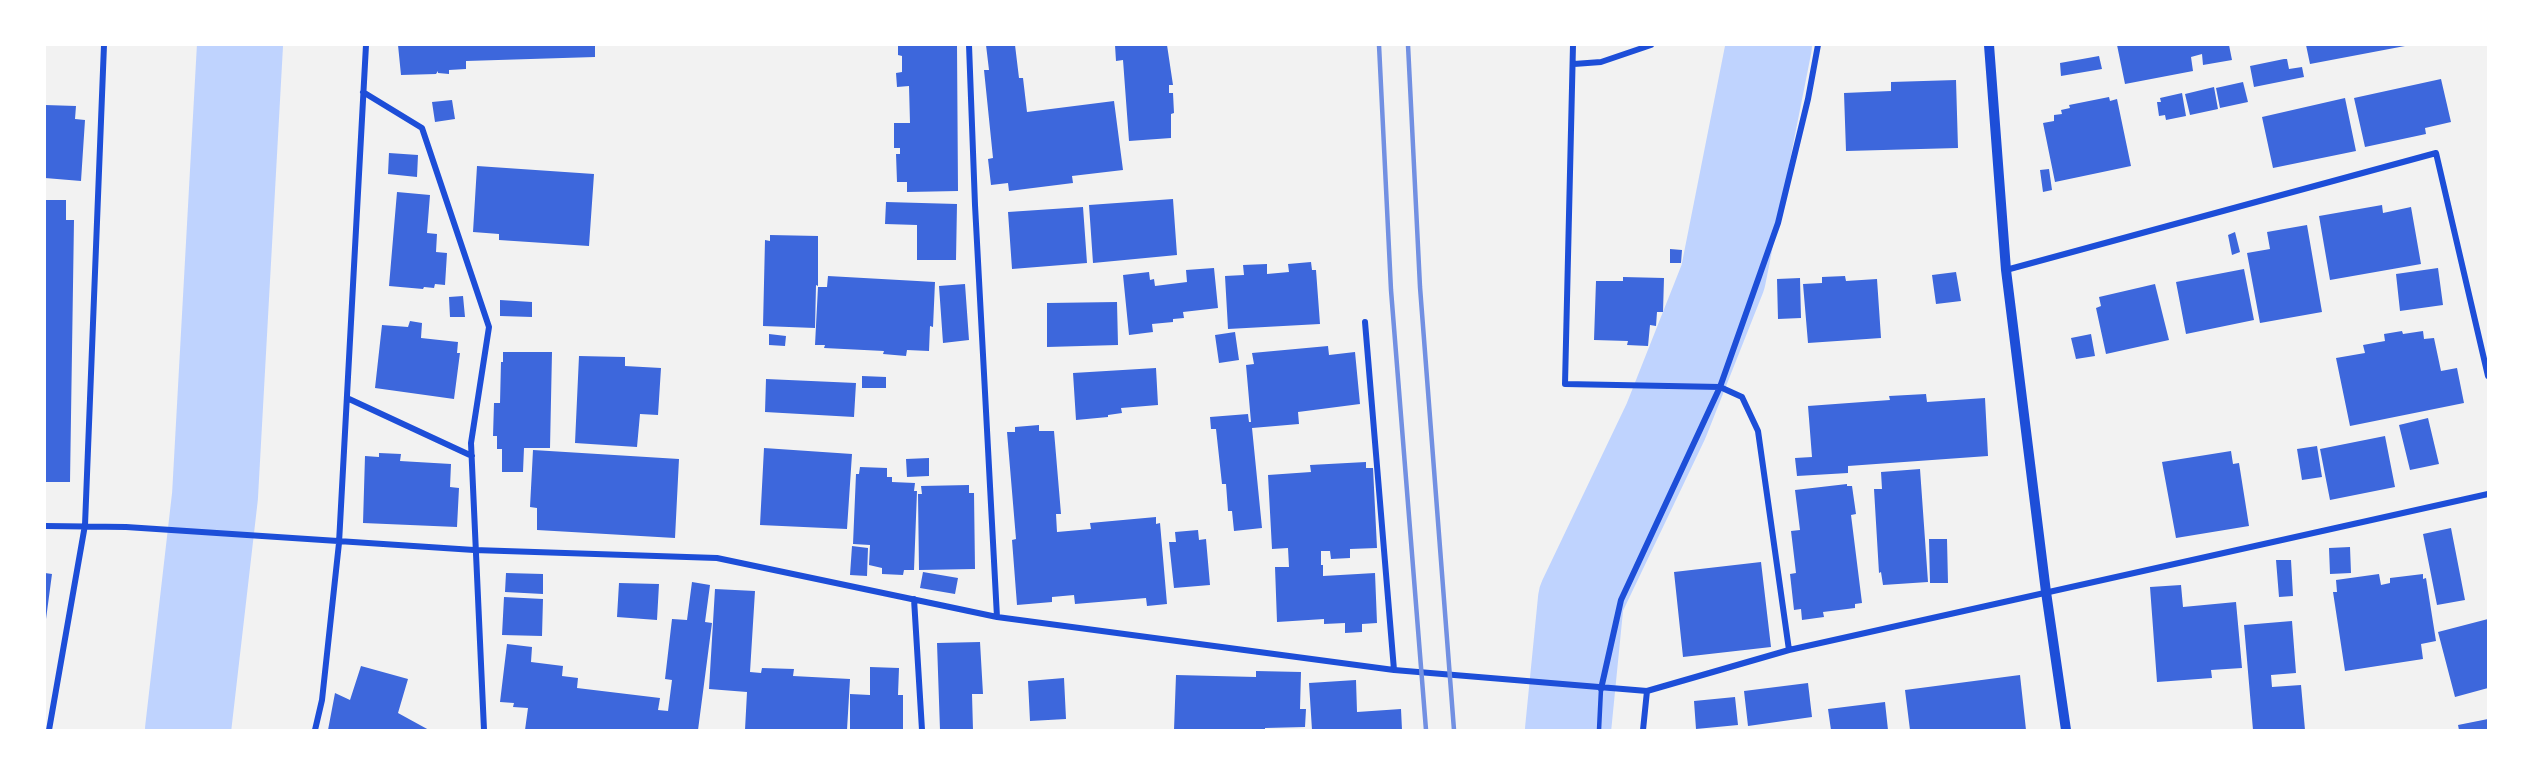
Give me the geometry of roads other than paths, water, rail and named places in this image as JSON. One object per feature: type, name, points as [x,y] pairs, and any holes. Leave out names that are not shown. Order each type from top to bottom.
[{"type":"street","points":[[49,730],[85,525],[104,45]]},
{"type":"street","points":[[315,730],[322,699],[339,543],[366,45]]},
{"type":"street","points":[[969,45],[975,206],[998,616]]},
{"type":"street","points":[[1573,45],[1565,384],[1720,387],[1742,398],[1758,431],[1789,650]]},
{"type":"street","points":[[1574,64],[1601,62],[1651,45]]},
{"type":"street","points":[[1599,689],[1621,600],[1720,387],[1778,223],[1808,99],[1818,45]]},
{"type":"street","points":[[1989,45],[2006,270],[2046,592],[2066,730]]},
{"type":"street","points":[[363,92],[422,128],[489,327],[471,443],[474,550],[484,730]]},
{"type":"street","points":[[2006,270],[2436,153],[2488,376]]},
{"type":"street","points":[[1365,322],[1394,670]]},
{"type":"street","points":[[347,398],[472,456]]},
{"type":"street","points":[[45,526],[126,527],[339,543],[474,550],[717,558],[998,616],[1394,670],[1543,682],[1599,689],[1647,691],[1789,650],[2488,494]]},
{"type":"street","points":[[914,599],[922,730]]},
{"type":"street","points":[[1643,730],[1647,691]]},
{"type":"lane","points":[[1599,689],[1599,730]]},
{"type":"waterway","points":[[188,730],[215,496],[240,45]]},
{"type":"waterway","points":[[1568,730],[1581,599],[1666,421],[1723,277],[1769,45]]},
{"type":"railway","points":[[1379,45],[1391,290],[1426,730]]},
{"type":"railway","points":[[1408,45],[1420,287],[1454,730]]}]
